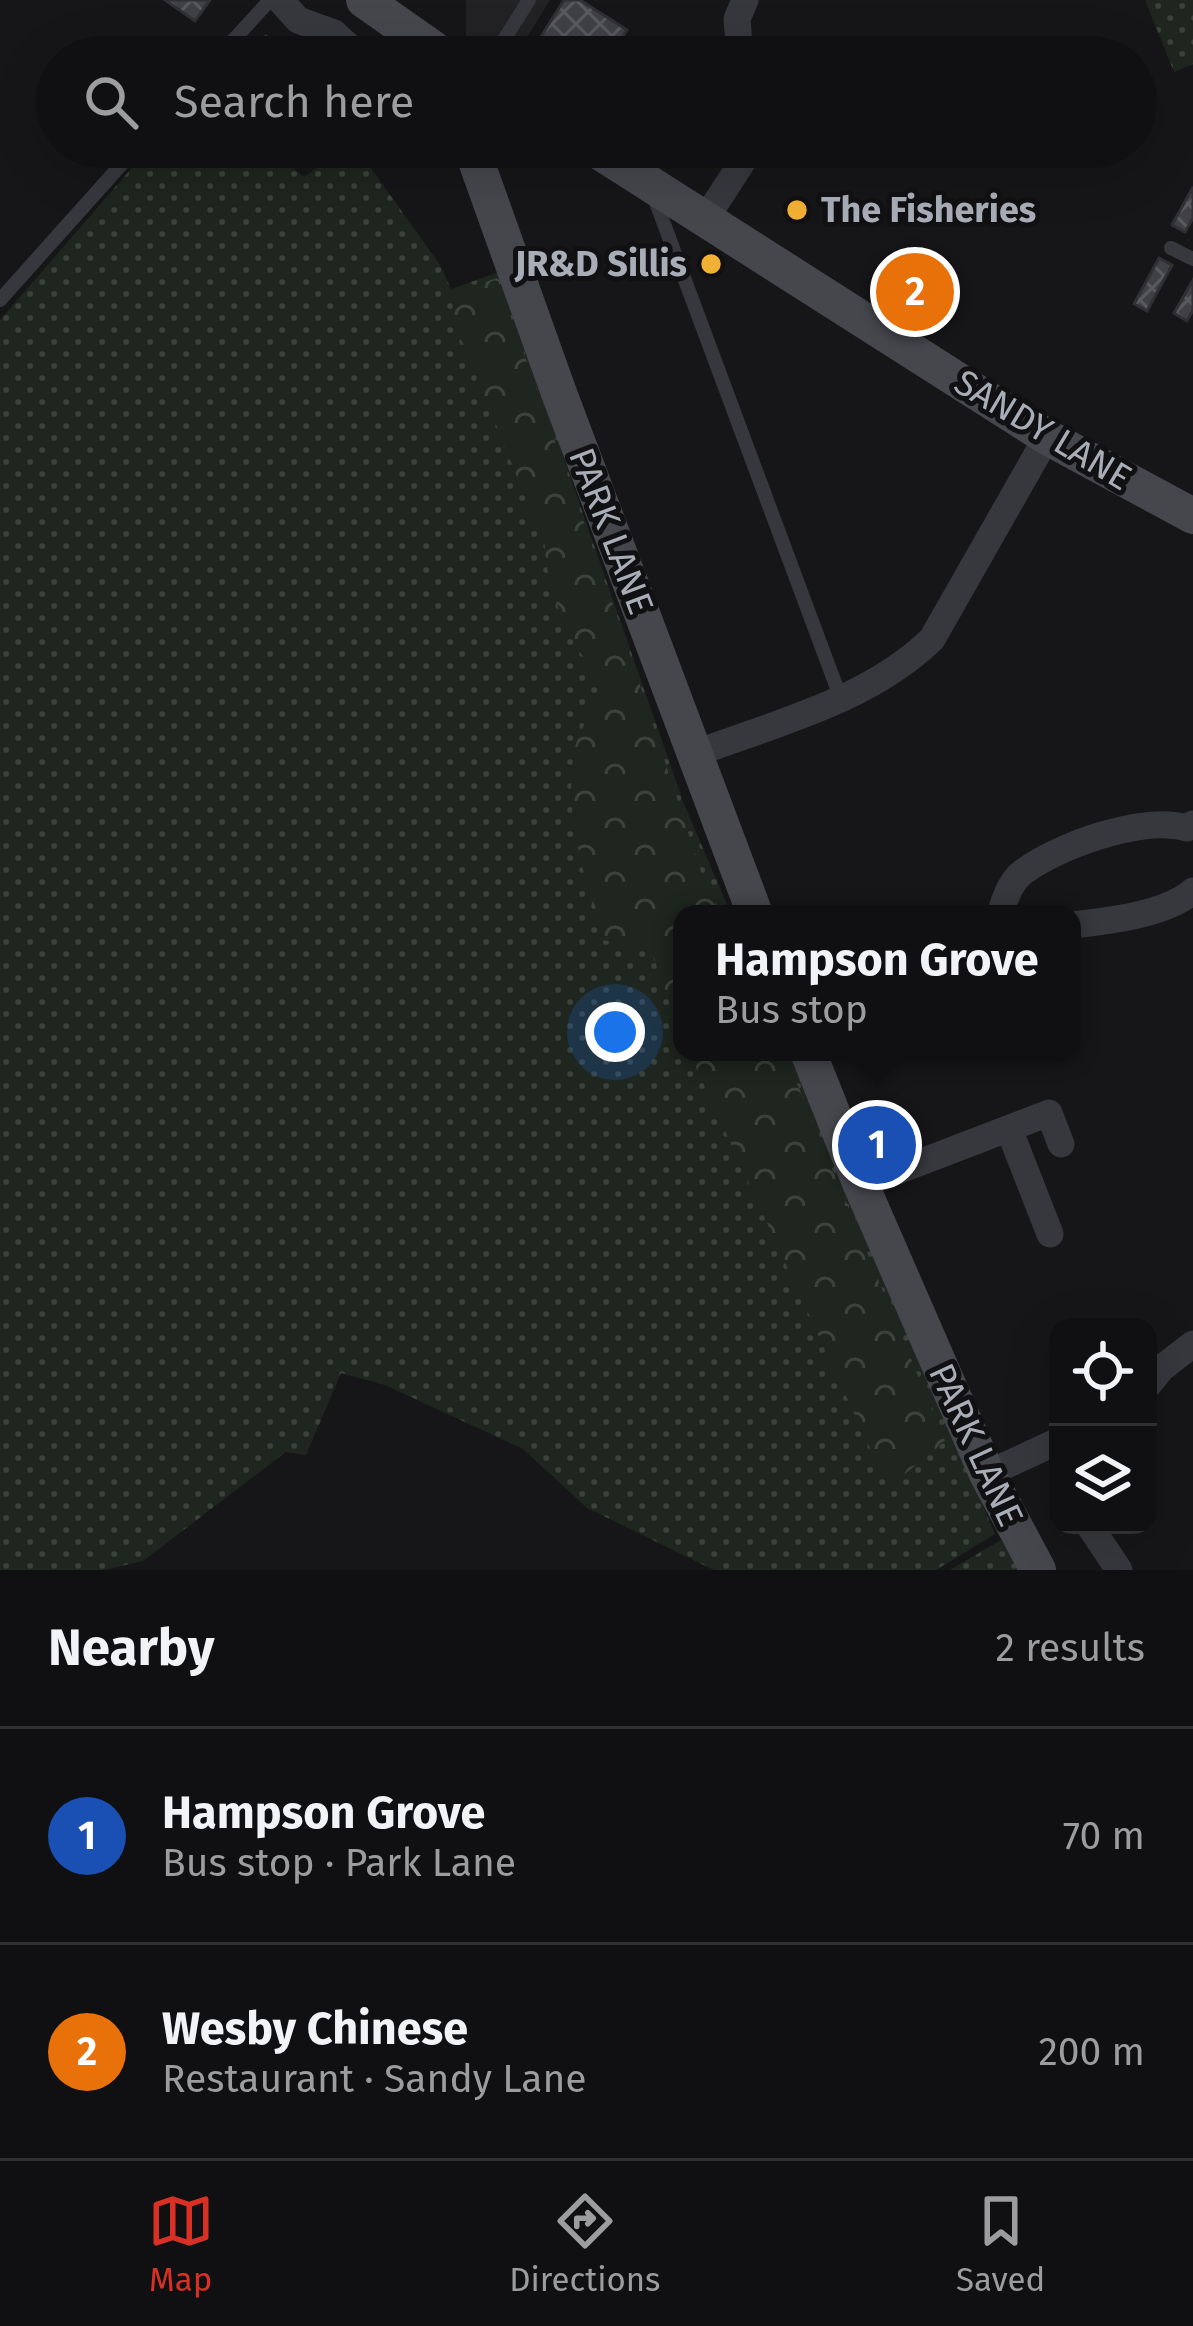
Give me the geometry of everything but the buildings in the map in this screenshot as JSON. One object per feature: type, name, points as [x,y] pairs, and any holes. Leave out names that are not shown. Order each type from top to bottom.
[{"type":"main road","points":[[364,0],[415,36]]},
{"type":"main road","name":"PARK LANE","points":[[488,168],[752,905]]},
{"type":"main road","name":"SANDY LANE","points":[[625,168],[1047,436],[1193,516]]},
{"type":"main road","name":"PARK LANE","points":[[812,1061],[986,1474],[1038,1570]]},
{"type":"street","points":[[280,0],[298,20],[338,36]]},
{"type":"street","points":[[738,36],[737,19],[745,0]]},
{"type":"street","points":[[706,218],[738,168]]},
{"type":"street","points":[[694,754],[841,699],[906,664],[932,639],[1047,436]]},
{"type":"street","points":[[1003,905],[1020,874],[1051,857],[1144,825],[1169,823],[1191,836]]},
{"type":"street","points":[[1081,923],[1159,907],[1193,891]]},
{"type":"street","points":[[861,1185],[1049,1113],[1061,1144]]},
{"type":"street","points":[[1009,1129],[1051,1234]]},
{"type":"street","points":[[1157,1374],[1193,1344]]},
{"type":"street","points":[[986,1474],[1049,1445]]},
{"type":"street","points":[[1095,1534],[1120,1570]]},
{"type":"lane","points":[[237,36],[270,0]]},
{"type":"lane","points":[[506,36],[529,0]]},
{"type":"lane","points":[[0,300],[118,168]]},
{"type":"lane","points":[[648,183],[841,699]]},
{"type":"lane","points":[[1171,248],[1193,259]]},
{"type":"shaded area","points":[[466,0],[550,0],[528,36],[466,36]]},
{"type":"green space","points":[[1145,0],[1193,0],[1193,64],[1174,72]]},
{"type":"green space","points":[[132,168],[293,168],[304,177],[317,168],[371,168],[440,265],[451,289],[499,272],[684,804],[727,905],[673,905],[673,1061],[792,1061],[995,1534],[936,1570],[714,1570],[587,1508],[523,1449],[385,1385],[341,1373],[306,1455],[286,1452],[143,1561],[104,1570],[0,1570],[0,320]]},
{"type":"green space","points":[[497,278],[716,905],[673,905],[673,1011],[651,951],[603,940],[583,871],[571,776],[576,744],[600,683],[556,601],[545,546],[492,415],[476,389],[477,367],[460,338],[450,294]]},
{"type":"green space","points":[[693,1061],[788,1061],[945,1441],[888,1488]]},
{"type":"green space","points":[[1001,1540],[1019,1570],[950,1570]]},
{"type":"place","name":"The Fisheries","points":[[797,210]]},
{"type":"place","name":"JR&D Sillis","points":[[711,264]]},
{"type":"place","name":"Wesby Chinese","points":[[915,292]]},
{"type":"place","name":"Hampson Grove","points":[[877,1145]]}]
